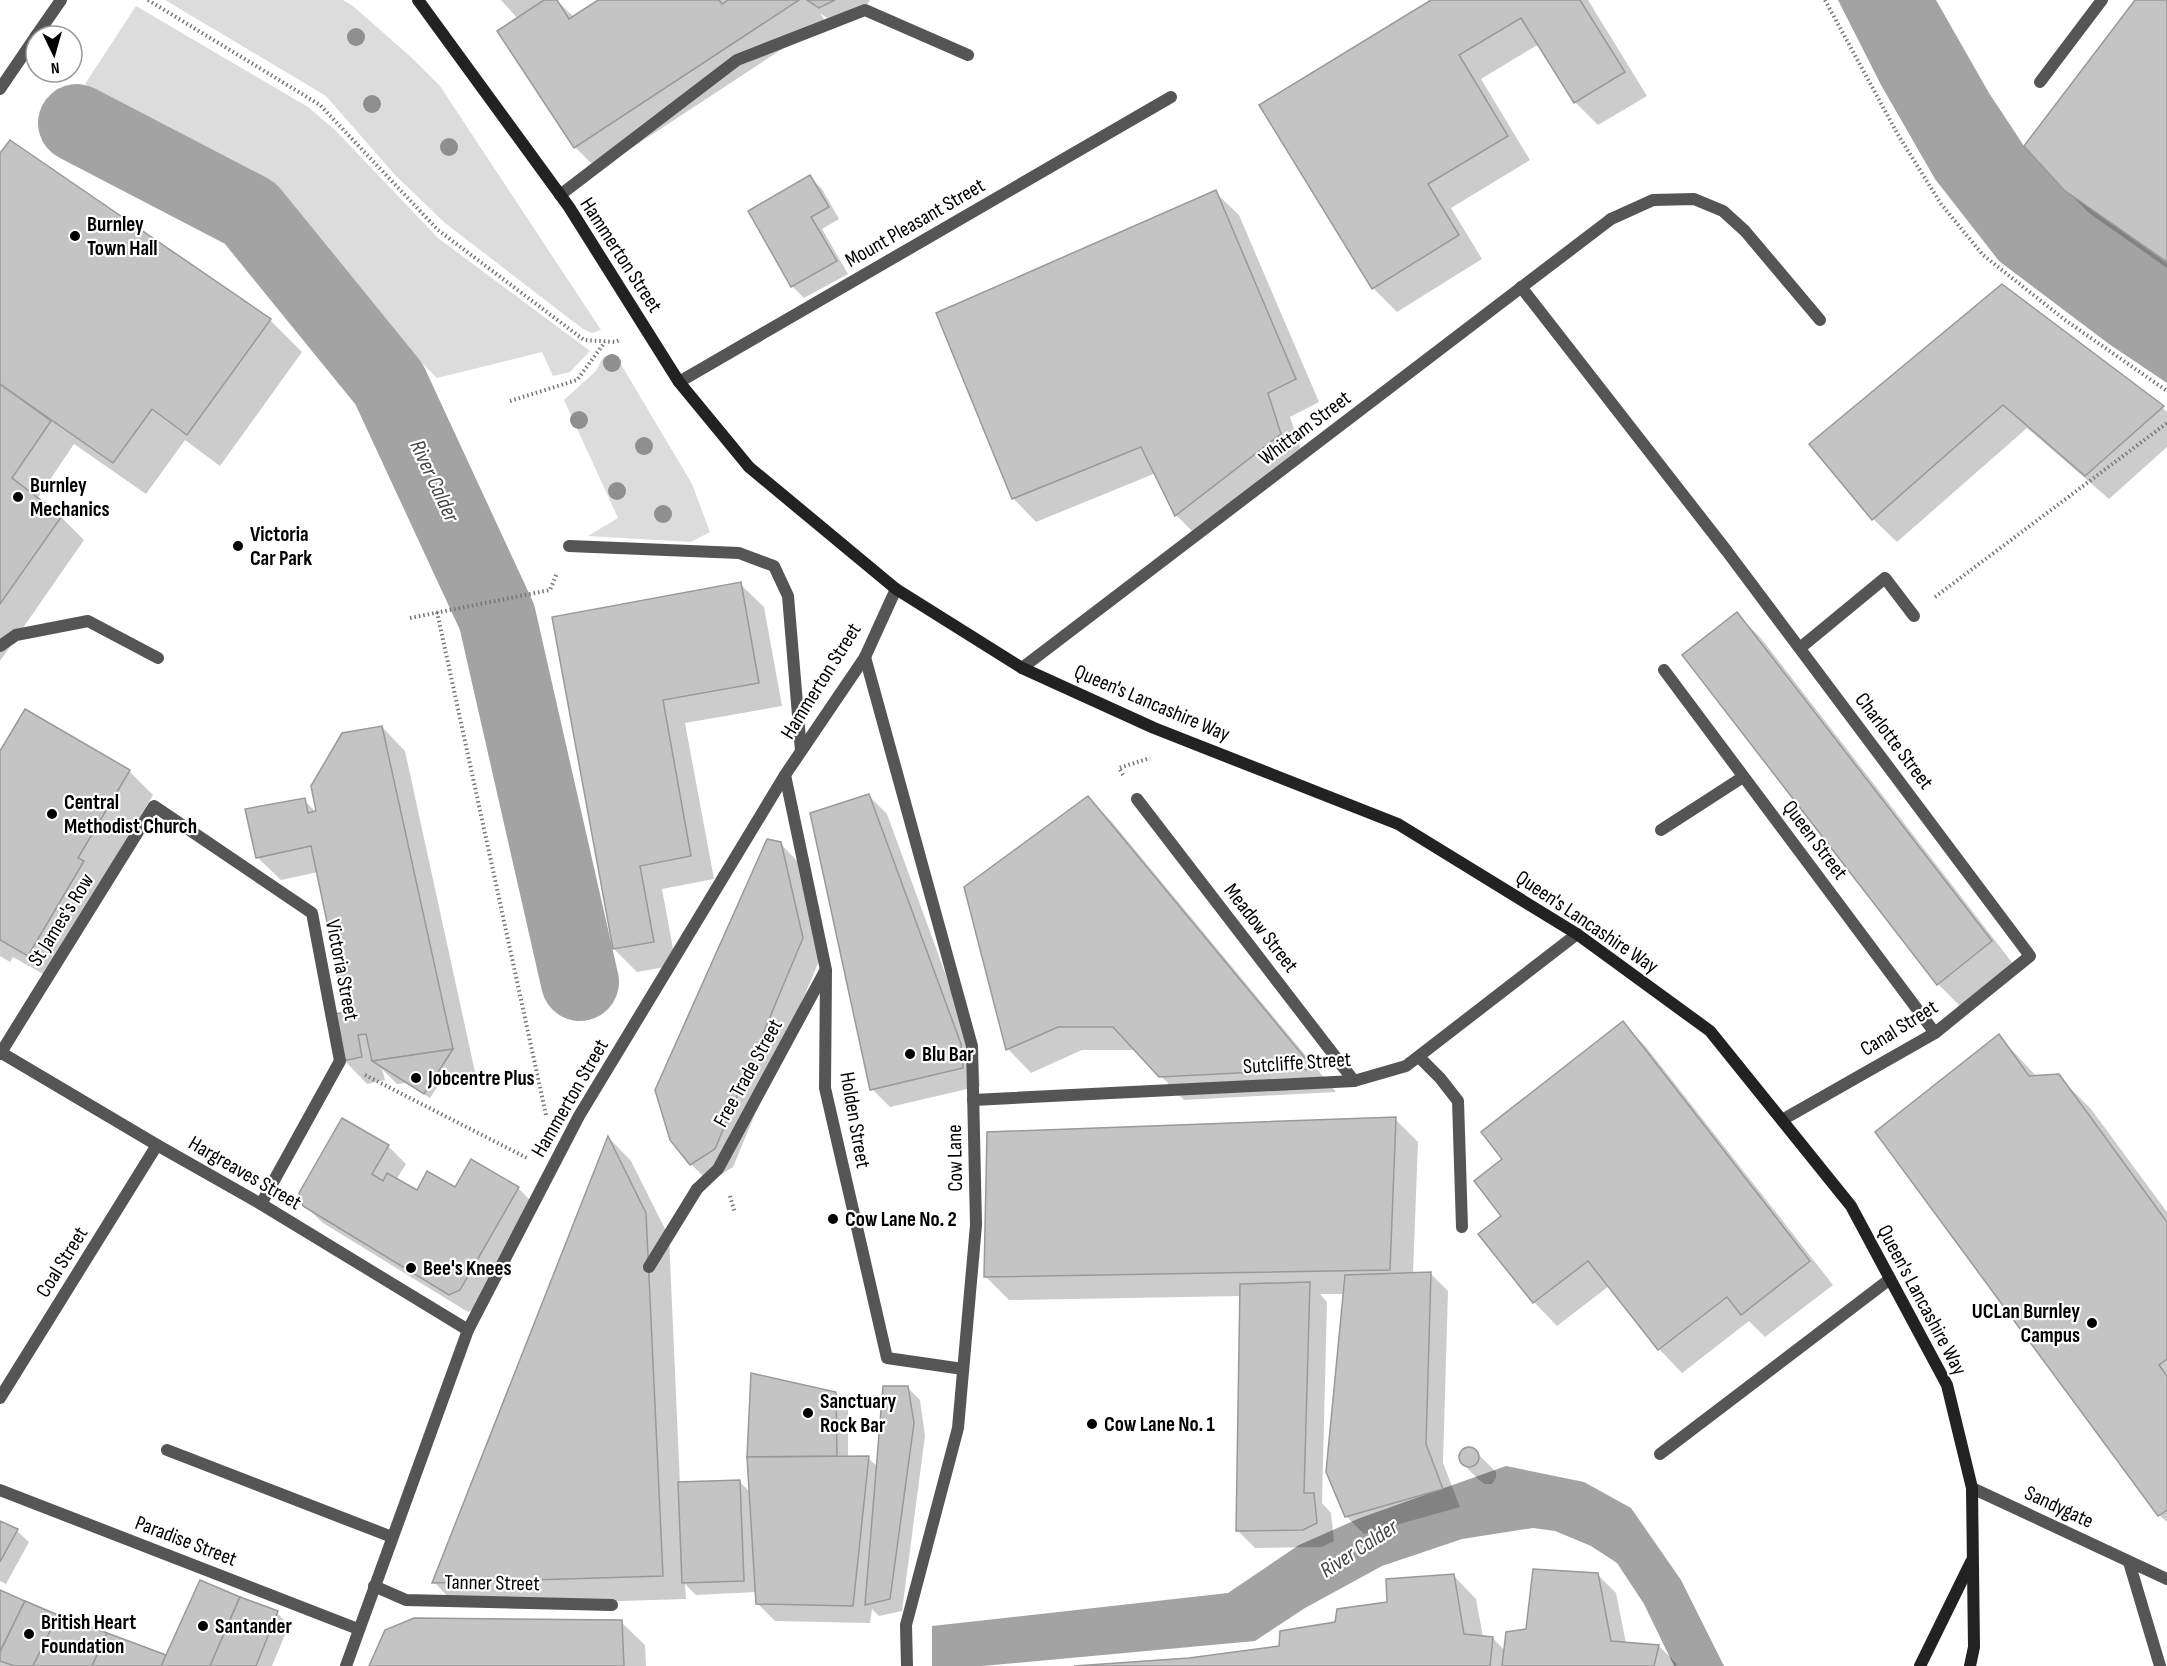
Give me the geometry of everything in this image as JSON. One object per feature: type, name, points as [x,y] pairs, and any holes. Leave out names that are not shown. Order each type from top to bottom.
[{"type":"main road","name":"Hammerton Street","points":[[418,0],[560,195],[679,382],[749,466],[896,589]]},
{"type":"main road","name":"Queen's Lancashire Way","points":[[896,589],[1022,668],[1154,728],[1398,824],[1577,934],[1710,1031],[1851,1206],[1947,1385],[1972,1488],[1974,1647],[1970,1666]]},
{"type":"main road","name":"Queen's Lancashire Way","points":[[1920,1666],[1973,1559]]},
{"type":"street","points":[[44,24],[61,0]]},
{"type":"street","points":[[2040,82],[2102,0]]},
{"type":"street","points":[[560,195],[736,60],[865,10],[968,55]]},
{"type":"street","points":[[0,89],[24,54]]},
{"type":"street","name":"Mount Pleasant Street","points":[[679,382],[1171,97]]},
{"type":"street","name":"Whittam Street","points":[[1022,668],[1611,219],[1653,200],[1694,199],[1723,211],[1745,231],[1820,320]]},
{"type":"street","name":"Charlotte Street","points":[[1521,287],[1726,550],[2030,956]]},
{"type":"street","points":[[569,546],[739,554],[774,566],[788,596],[801,751]]},
{"type":"street","points":[[1800,648],[1885,578],[1914,616]]},
{"type":"street","name":"Hammerton Street","points":[[346,1666],[468,1330],[579,1116],[784,775],[865,657],[896,589]]},
{"type":"street","points":[[0,646],[16,635],[88,621],[158,658]]},
{"type":"street","name":"Cow Lane","points":[[865,657],[972,1046],[976,1225],[958,1428],[906,1625],[907,1666]]},
{"type":"street","name":"Queen Street","points":[[1664,670],[1935,1032]]},
{"type":"street","name":"Holden Street","points":[[784,775],[826,970],[825,1088],[886,1358],[963,1369]]},
{"type":"street","points":[[1661,830],[1743,777]]},
{"type":"street","name":"Meadow Street","points":[[1137,799],[1354,1081]]},
{"type":"street","name":"St James's Row","points":[[0,1053],[154,806]]},
{"type":"street","name":"Victoria Street","points":[[154,806],[312,913],[340,1061]]},
{"type":"street","name":"Sutcliffe Street","points":[[973,1100],[1354,1081],[1406,1066],[1577,934]]},
{"type":"street","name":"Canal Street","points":[[1782,1120],[1935,1032],[2030,956]]},
{"type":"street","name":"Free Trade Street","points":[[649,1267],[697,1189],[718,1169],[826,970]]},
{"type":"street","name":"Hargreaves Street","points":[[0,1053],[261,1204],[468,1330]]},
{"type":"street","points":[[1419,1057],[1458,1101],[1462,1227]]},
{"type":"street","points":[[261,1204],[340,1061]]},
{"type":"street","name":"Coal Street","points":[[0,1398],[157,1145]]},
{"type":"street","points":[[1660,1454],[1890,1280]]},
{"type":"street","points":[[167,1450],[392,1537]]},
{"type":"street","name":"Sandygate","points":[[1972,1488],[2167,1579]]},
{"type":"street","name":"Paradise Street","points":[[0,1490],[358,1629]]},
{"type":"street","points":[[2129,1562],[2160,1666]]},
{"type":"street","name":"Tanner Street","points":[[374,1586],[406,1600],[612,1605]]},
{"type":"path","points":[[148,0],[320,105],[438,230],[584,340],[615,342],[645,328]]},
{"type":"path","points":[[1825,0],[1897,133],[1928,184],[1941,204],[1983,255],[2065,320],[2167,391]]},
{"type":"path","points":[[510,401],[577,380],[606,341]]},
{"type":"path","points":[[1946,587],[2167,423]]},
{"type":"path","points":[[410,618],[550,590]]},
{"type":"path","points":[[437,612],[554,1165]]},
{"type":"path","points":[[1137,799],[1119,768],[1195,744]]},
{"type":"path","points":[[340,1061],[554,1165]]},
{"type":"shaded area","points":[[165,0],[343,0],[353,6],[440,86],[601,330],[592,333],[583,329],[445,223],[395,175],[326,96]]},
{"type":"shaded area","points":[[136,6],[308,107],[335,130],[438,238],[590,351],[570,372],[553,376],[542,352],[437,378],[269,211],[85,84]]},
{"type":"shaded area","points":[[612,356],[619,361],[692,484],[710,532],[691,542],[588,536],[618,518],[564,400],[596,371],[603,357]]},
{"type":"water","points":[[1838,0],[1936,0],[1989,93],[2024,146],[2064,190],[2167,263],[2167,383],[2109,344],[1999,261],[1935,179],[1881,85]]},
{"type":"water","points":[[1506,1466],[1584,1482],[1631,1508],[1681,1580],[1724,1666],[1674,1666],[1644,1604],[1617,1563],[1591,1546],[1555,1531],[1533,1528],[1462,1539],[1382,1566],[1305,1608],[1255,1641],[982,1666],[932,1666],[932,1626],[1228,1593],[1299,1545],[1360,1518]]},
{"type":"building","points":[[544,0],[557,0],[569,19],[598,0],[719,0],[722,4],[728,0],[799,0],[574,148],[497,31]]},
{"type":"building","points":[[807,0],[835,0],[819,8]]},
{"type":"building","points":[[1431,0],[1580,0],[1625,72],[1574,103],[1521,18],[1459,55],[1508,136],[1428,184],[1459,235],[1372,289],[1259,105]]},
{"type":"building","points":[[2135,0],[2167,0],[2167,262],[2064,190],[2024,146]]},
{"type":"building","name":"Burnley Town Hall","points":[[10,140],[271,319],[187,435],[152,409],[113,463],[0,384],[0,153]]},
{"type":"building","points":[[810,175],[829,207],[811,217],[837,261],[791,287],[748,211]]},
{"type":"building","points":[[1216,190],[1296,379],[1268,393],[1281,434],[1175,516],[1141,447],[1012,499],[936,313]]},
{"type":"building","points":[[2002,284],[2164,406],[2085,476],[2003,405],[1872,520],[1809,444]]},
{"type":"building","name":"Burnley Mechanics","points":[[0,384],[51,421],[12,478],[62,516],[0,604]]},
{"type":"building","points":[[741,582],[759,683],[663,700],[691,856],[640,866],[654,942],[613,949],[552,617]]},
{"type":"building","points":[[1737,612],[1992,941],[1937,985],[1682,655]]},
{"type":"building","name":"Central Methodist Church","points":[[25,709],[130,770],[78,858],[84,861],[28,956],[0,940],[0,751]]},
{"type":"building","points":[[382,726],[453,1049],[372,1061],[366,1034],[358,1035],[362,1057],[342,1061],[334,1014],[346,1012],[311,846],[256,858],[245,809],[305,798],[308,813],[316,811],[311,786],[342,733]]},
{"type":"building","points":[[869,794],[961,1044],[963,1068],[870,1090],[810,813]]},
{"type":"building","points":[[1088,796],[1314,1069],[1159,1077],[1113,1027],[1058,1027],[1006,1050],[964,887]]},
{"type":"building","points":[[767,839],[781,842],[803,938],[715,1149],[690,1165],[670,1140],[655,1090]]},
{"type":"building","points":[[1623,1021],[1810,1261],[1741,1315],[1727,1297],[1658,1350],[1588,1261],[1533,1303],[1478,1234],[1501,1216],[1474,1181],[1502,1159],[1481,1132]]},
{"type":"building","name":"UCLan Burnley Campus","points":[[1999,1034],[2029,1076],[2059,1074],[2167,1222],[2167,1359],[2159,1365],[2167,1376],[2167,1510],[2158,1516],[1875,1132]]},
{"type":"building","name":"Jobcentre Plus","points":[[453,1049],[424,1094],[372,1061]]},
{"type":"building","points":[[1396,1117],[1390,1270],[984,1277],[987,1132]]},
{"type":"building","points":[[342,1118],[389,1145],[372,1174],[383,1181],[387,1173],[417,1190],[427,1171],[455,1187],[471,1159],[519,1187],[460,1290],[449,1295],[303,1206],[299,1193]]},
{"type":"building","points":[[608,1136],[646,1213],[663,1576],[432,1583]]},
{"type":"building","points":[[1431,1272],[1426,1444],[1443,1489],[1345,1517],[1326,1472],[1345,1275]]},
{"type":"building","points":[[1310,1282],[1304,1493],[1314,1493],[1317,1523],[1303,1530],[1236,1531],[1240,1284]]},
{"type":"building","points":[[751,1373],[836,1392],[837,1456],[747,1457]]},
{"type":"building","points":[[883,1386],[908,1386],[914,1423],[890,1599],[865,1605]]},
{"type":"building","points":[[1465,1447],[1473,1447],[1479,1453],[1479,1461],[1473,1467],[1465,1467],[1459,1461],[1459,1453]]},
{"type":"building","points":[[869,1456],[853,1606],[756,1604],[747,1457]]},
{"type":"building","points":[[740,1480],[744,1581],[682,1583],[678,1482]]},
{"type":"building","points":[[0,1521],[18,1529],[0,1562]]},
{"type":"building","points":[[1533,1569],[1598,1573],[1611,1641],[1659,1645],[1654,1666],[1502,1666],[1506,1632],[1526,1629]]},
{"type":"building","points":[[1454,1574],[1464,1634],[1493,1637],[1490,1666],[1074,1666],[1189,1658],[1279,1646],[1280,1631],[1335,1622],[1337,1609],[1387,1602],[1386,1579]]},
{"type":"building","name":"Santander","points":[[200,1580],[240,1597],[210,1666],[161,1666]]},
{"type":"building","points":[[0,1590],[25,1601],[0,1652]]},
{"type":"building","points":[[240,1597],[278,1611],[256,1666],[210,1666]]},
{"type":"building","name":"British Heart Foundation","points":[[25,1601],[58,1615],[33,1666],[14,1666],[0,1661],[0,1652]]},
{"type":"building","points":[[58,1615],[107,1633],[92,1666],[33,1666]]},
{"type":"building","points":[[414,1618],[622,1620],[624,1666],[369,1666],[385,1630]]},
{"type":"building","points":[[107,1633],[166,1655],[161,1666],[92,1666]]},
{"type":"waterway","name":"River Calder","points":[[77,123],[250,213],[389,384],[497,617],[580,982]]},
{"type":"place","name":"Burnley Town Hall","points":[[75,236]]},
{"type":"place","name":"Burnley Mechanics","points":[[18,497]]},
{"type":"place","name":"Victoria Car Park","points":[[238,546]]},
{"type":"place","name":"Central Methodist Church","points":[[52,814]]},
{"type":"place","name":"Blu Bar","points":[[910,1054]]},
{"type":"place","name":"Jobcentre Plus","points":[[416,1078]]},
{"type":"place","name":"Cow Lane No. 2","points":[[833,1219]]},
{"type":"place","name":"Bee's Knees","points":[[411,1268]]},
{"type":"place","name":"UCLan Burnley Campus","points":[[2092,1323]]},
{"type":"place","name":"Sanctuary Rock Bar","points":[[808,1413]]},
{"type":"place","name":"Cow Lane No. 1","points":[[1092,1424]]},
{"type":"place","name":"Santander","points":[[203,1626]]},
{"type":"place","name":"British Heart Foundation","points":[[29,1634]]}]
